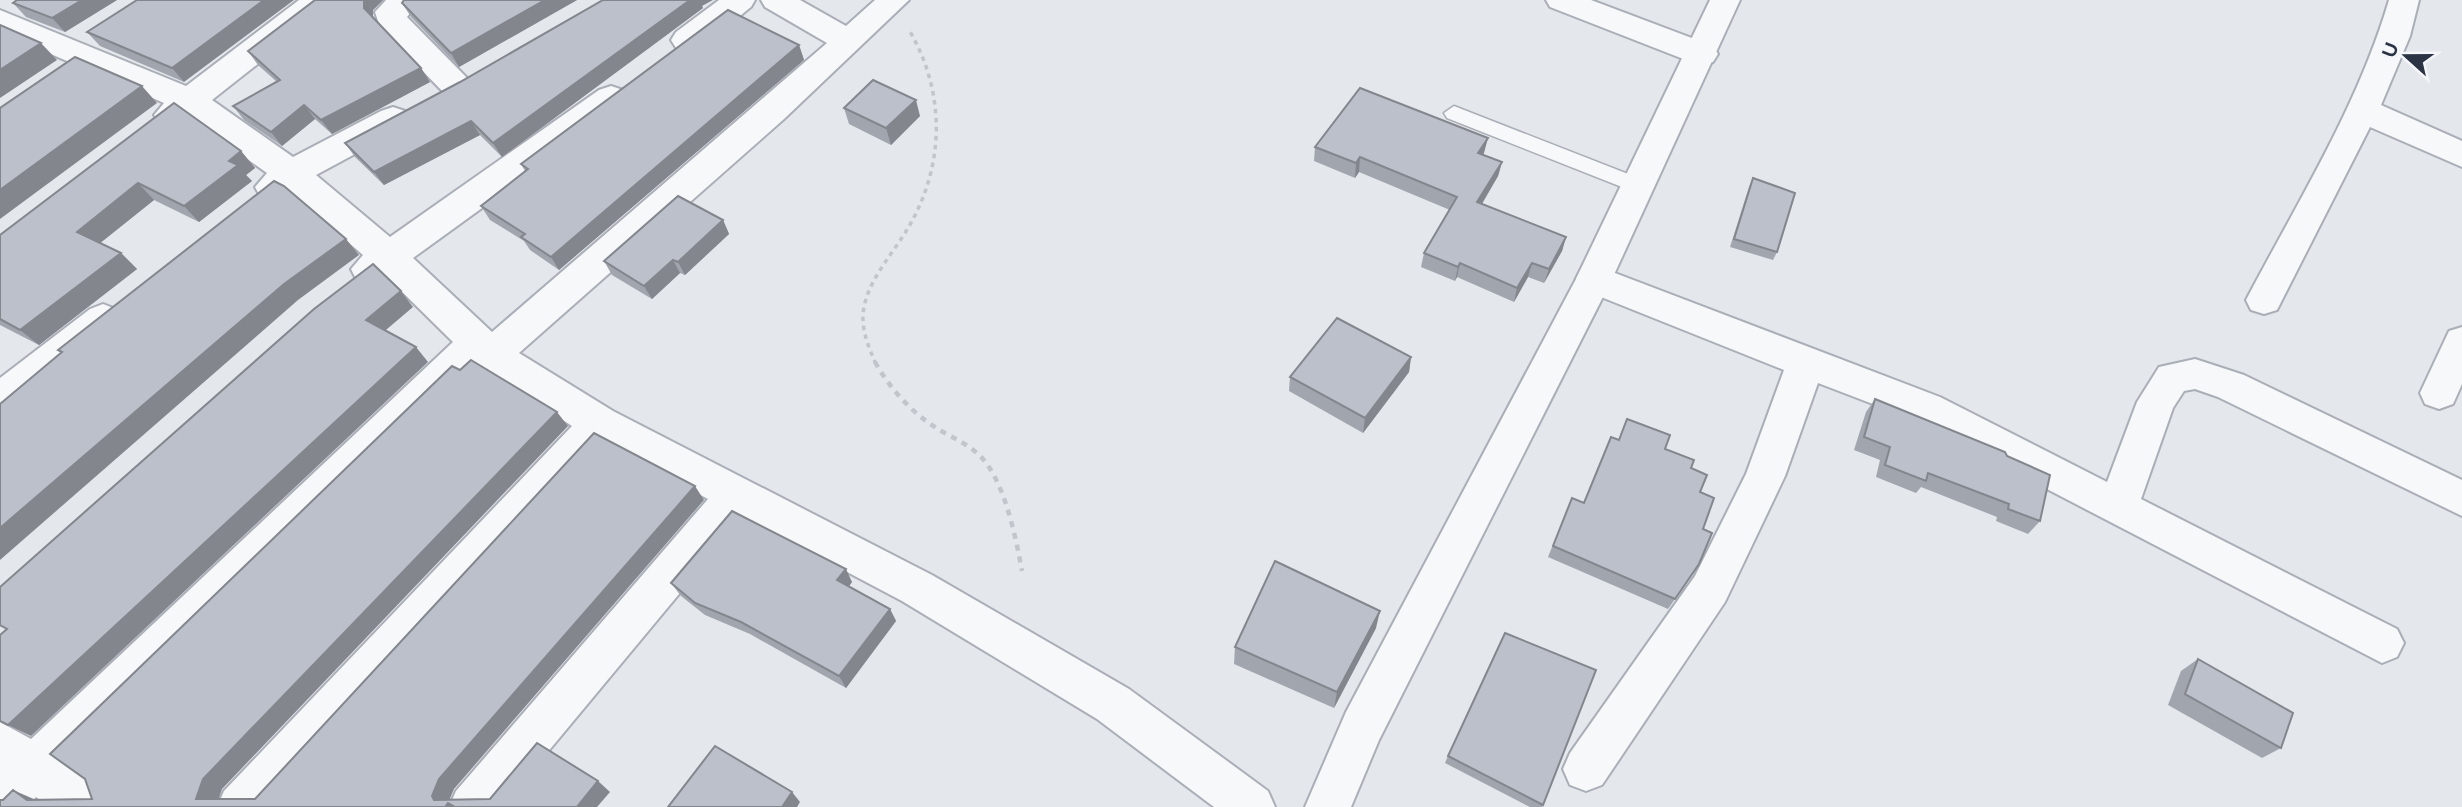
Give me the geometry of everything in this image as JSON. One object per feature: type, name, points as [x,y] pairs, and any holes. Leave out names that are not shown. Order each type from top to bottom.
[{"type":"street","points":[[145,134],[319,0]]},
{"type":"street","points":[[247,206],[290,173],[467,79],[391,20],[391,12],[406,0]]},
{"type":"street","points":[[344,287],[490,187],[740,0]]},
{"type":"street","points":[[776,0],[848,41]]},
{"type":"street","points":[[1561,0],[1702,54]]},
{"type":"street","points":[[1328,807],[1362,727],[1594,279],[1702,54],[1725,0]]},
{"type":"street","points":[[2264,300],[2362,110],[2394,36],[2404,0]]},
{"type":"street","points":[[0,800],[17,755],[484,348],[772,111],[889,4]]},
{"type":"street","points":[[0,20],[190,100],[290,173],[388,256],[484,348],[599,423],[917,589],[1113,704],[1252,807]]},
{"type":"street","points":[[2362,110],[2462,155]]},
{"type":"street","points":[[1594,279],[1926,408],[2382,643]]},
{"type":"street","points":[[0,400],[129,299]]},
{"type":"street","points":[[2439,393],[2462,342]]},
{"type":"street","points":[[1587,769],[1710,589],[1765,476],[1806,363]]},
{"type":"street","points":[[2118,507],[2155,402],[2172,378],[2195,374],[2231,387],[2462,499]]},
{"type":"street","points":[[240,807],[599,423]]},
{"type":"street","points":[[472,807],[736,496]]},
{"type":"street","points":[[17,755],[89,807]]},
{"type":"lane","points":[[1454,113],[1639,186]]},
{"type":"path","points":[[889,4],[924,54],[932,83],[938,138],[928,184],[911,224],[869,293],[863,321],[872,351],[893,391],[928,422],[983,457],[1017,542],[1022,571]]},
{"type":"building","points":[[17,0],[82,0],[52,18],[13,3]]},
{"type":"building","points":[[137,0],[264,0],[172,68],[87,32]]},
{"type":"building","points":[[315,0],[364,0],[364,8],[421,68],[321,120],[304,105],[271,132],[233,106],[280,80],[248,51]]},
{"type":"building","points":[[404,0],[545,0],[451,53],[402,3]]},
{"type":"building","points":[[603,0],[690,0],[493,143],[471,121],[374,172],[345,143],[460,82]]},
{"type":"building","points":[[728,10],[799,45],[551,257],[521,237],[525,234],[481,206],[528,169],[521,164]]},
{"type":"building","points":[[0,25],[41,43],[0,70]]},
{"type":"building","points":[[75,57],[142,86],[0,190],[0,108]]},
{"type":"building","points":[[873,80],[916,100],[886,128],[844,108]]},
{"type":"building","points":[[1360,88],[1488,138],[1478,153],[1502,162],[1477,202],[1566,237],[1549,269],[1532,263],[1517,288],[1460,263],[1458,267],[1424,253],[1457,197],[1360,157],[1356,163],[1315,147]]},
{"type":"building","points":[[174,103],[241,151],[229,161],[238,165],[184,206],[138,183],[77,232],[121,253],[20,330],[0,319],[0,235]]},
{"type":"building","points":[[1753,178],[1795,193],[1777,252],[1734,239]]},
{"type":"building","points":[[274,181],[284,186],[346,239],[284,284],[0,528],[0,404],[62,352],[58,350]]},
{"type":"building","points":[[678,196],[723,220],[678,262],[673,260],[644,286],[604,261]]},
{"type":"building","points":[[373,264],[401,291],[366,320],[416,347],[8,725],[0,721],[0,635],[7,629],[0,625],[0,587],[314,309]]},
{"type":"building","points":[[1337,318],[1411,357],[1365,418],[1290,377]]},
{"type":"building","points":[[471,360],[557,412],[203,779],[196,799],[255,799],[594,433],[695,486],[439,779],[432,796],[434,800],[490,799],[537,743],[598,781],[577,807],[455,807],[448,803],[445,807],[0,807],[0,800],[13,790],[27,800],[92,799],[85,779],[50,754],[452,366],[460,370]]},
{"type":"building","points":[[1875,399],[2005,452],[2007,456],[2050,475],[2040,521],[2008,509],[2009,504],[1928,473],[1926,481],[1885,465],[1890,447],[1864,437]]},
{"type":"building","points":[[1627,419],[1670,435],[1665,449],[1694,460],[1691,468],[1707,475],[1700,492],[1714,498],[1703,529],[1712,533],[1699,564],[1675,599],[1553,546],[1572,498],[1584,503],[1611,437],[1619,440]]},
{"type":"building","points":[[732,511],[846,569],[837,580],[890,609],[839,676],[741,622],[695,603],[671,583]]},
{"type":"building","points":[[1275,561],[1380,611],[1337,692],[1235,647]]},
{"type":"building","points":[[1505,633],[1596,670],[1543,805],[1448,756]]},
{"type":"building","points":[[2198,659],[2293,713],[2281,748],[2185,694]]},
{"type":"building","points":[[715,746],[792,792],[782,807],[668,807]]}]
